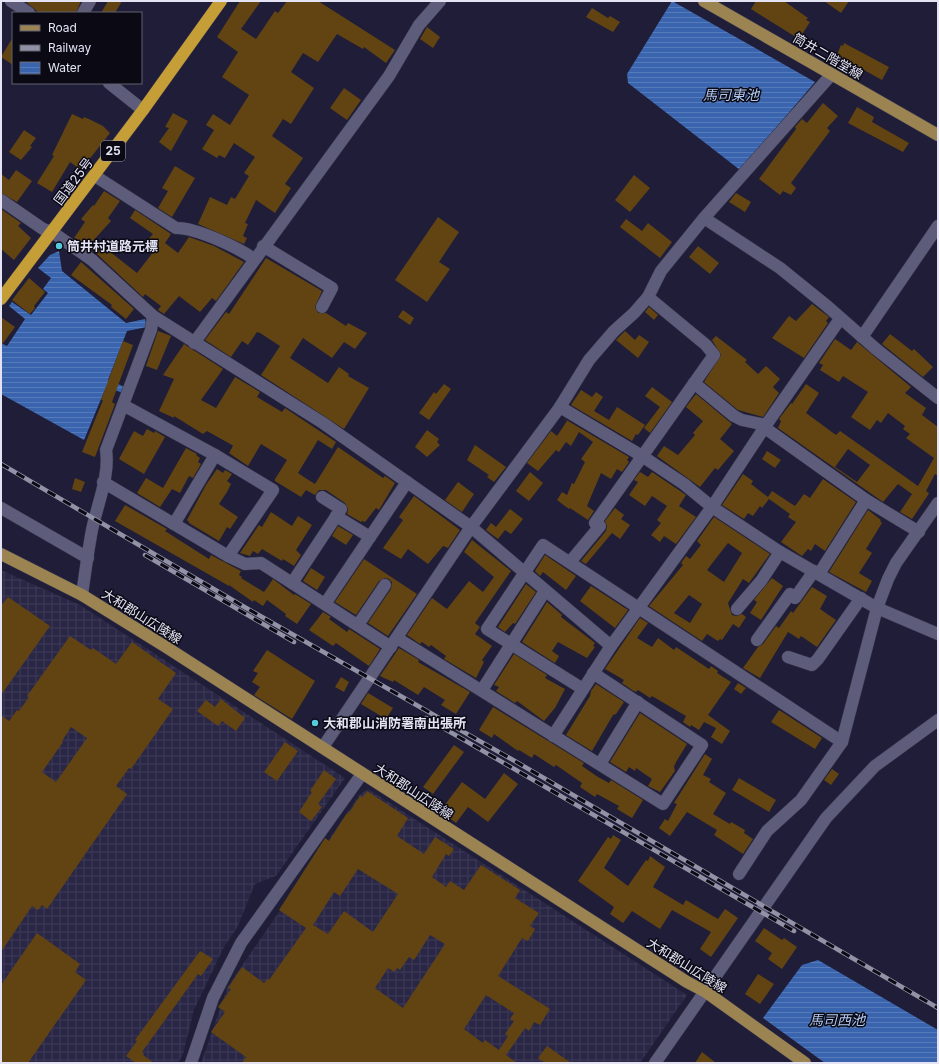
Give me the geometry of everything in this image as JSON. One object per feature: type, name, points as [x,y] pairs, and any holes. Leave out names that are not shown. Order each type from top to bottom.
[{"type":"highway","name":"国道25号","points":[[1,300],[144,110],[221,1]]},
{"type":"main road","name":"筒井二階堂線","points":[[704,1],[938,135]]},
{"type":"main road","name":"大和郡山広陵線","points":[[1,554],[82,595],[323,747],[362,774],[687,982],[706,992],[805,1063]]},
{"type":"street","points":[[11,1],[28,12]]},
{"type":"street","points":[[84,12],[90,1]]},
{"type":"street","points":[[194,343],[263,246],[389,76],[419,25],[440,1]]},
{"type":"street","points":[[323,747],[394,643],[470,527],[560,407],[589,360],[614,331],[634,313],[648,297],[661,271],[704,218],[832,74]]},
{"type":"street","points":[[110,84],[144,110]]},
{"type":"street","points":[[95,176],[176,228],[184,228],[211,238],[244,252],[254,259]]},
{"type":"street","points":[[1,200],[43,230],[52,232],[92,260],[153,316],[323,424],[470,527],[611,646]]},
{"type":"street","points":[[704,218],[780,268],[827,306],[840,319],[938,398]]},
{"type":"street","points":[[862,337],[938,226]]},
{"type":"street","points":[[263,246],[332,288],[322,307]]},
{"type":"street","points":[[570,562],[600,526],[595,523],[714,355],[706,345],[648,297]]},
{"type":"street","points":[[82,595],[92,530],[107,458],[106,450],[150,330],[153,316]]},
{"type":"street","points":[[554,736],[611,646],[712,507],[840,319]]},
{"type":"street","points":[[694,382],[734,416],[766,427],[866,500],[919,532]]},
{"type":"street","points":[[123,405],[215,455],[272,490],[228,556]]},
{"type":"street","points":[[560,407],[642,456],[684,484],[712,507],[780,552],[877,608],[938,634]]},
{"type":"street","points":[[174,524],[215,455]]},
{"type":"street","points":[[103,482],[228,556],[245,564],[261,563],[358,625],[482,690],[663,804],[702,745],[593,673]]},
{"type":"street","points":[[325,604],[407,482]]},
{"type":"street","points":[[292,583],[341,509],[322,497]]},
{"type":"street","points":[[757,640],[790,594],[795,598],[816,573],[866,500]]},
{"type":"street","points":[[739,874],[767,831],[801,800],[842,742],[877,608],[893,569],[938,503]]},
{"type":"street","points":[[1,508],[88,558]]},
{"type":"street","points":[[336,516],[370,537]]},
{"type":"street","points":[[583,689],[487,630],[523,572],[542,545],[842,742]]},
{"type":"street","points":[[737,609],[761,581],[780,552]]},
{"type":"street","points":[[358,625],[385,585]]},
{"type":"street","points":[[482,690],[545,591]]},
{"type":"street","points":[[788,657],[812,665],[828,647],[861,598]]},
{"type":"street","points":[[600,764],[638,702]]},
{"type":"street","points":[[655,1063],[826,818],[875,766],[938,720]]},
{"type":"street","points":[[191,1063],[213,998],[241,943],[362,774]]},
{"type":"shaded area","points":[[1,570],[80,605],[345,778],[276,876],[255,884],[237,928],[224,947],[194,1010],[183,1054],[178,1063],[1,1063]]},
{"type":"shaded area","points":[[368,789],[687,995],[640,1063],[201,1063],[228,986],[360,794]]},
{"type":"water","name":"馬司東池","points":[[672,1],[815,82],[740,170],[628,83],[627,74]]},
{"type":"water","points":[[59,251],[62,271],[126,323],[145,319],[147,327],[127,331],[108,380],[125,387],[123,393],[106,387],[84,440],[1,394],[1,343],[7,346],[25,319],[9,306],[12,302],[31,315],[48,293],[43,289],[51,278],[38,268],[50,255]]},
{"type":"water","name":"馬司西池","points":[[818,960],[938,1030],[938,1063],[825,1063],[763,1018],[802,965]]},
{"type":"building","points":[[25,1],[81,1],[76,12],[38,12]]},
{"type":"building","points":[[108,1],[122,1],[116,12],[102,12]]},
{"type":"building","points":[[240,1],[261,1],[241,29],[256,39],[275,11],[278,13],[287,1],[318,1],[395,50],[386,63],[364,47],[363,49],[337,34],[318,62],[303,53],[291,72],[314,88],[291,124],[283,119],[272,136],[303,158],[285,184],[291,188],[275,213],[256,200],[245,223],[248,224],[243,236],[247,238],[244,244],[198,224],[210,197],[227,205],[231,197],[235,199],[249,176],[244,173],[255,157],[234,143],[225,158],[219,155],[217,158],[202,149],[214,130],[206,125],[213,114],[230,125],[249,95],[222,77],[238,52],[217,37]]},
{"type":"building","points":[[756,1],[784,1],[808,18],[806,20],[810,22],[799,39],[751,9]]},
{"type":"building","points":[[824,1],[849,1],[841,13]]},
{"type":"building","points":[[592,8],[608,18],[610,16],[620,22],[613,32],[586,17]]},
{"type":"building","points":[[427,27],[440,37],[433,48],[420,39]]},
{"type":"building","points":[[12,39],[12,64],[1,57]]},
{"type":"building","points":[[844,43],[889,67],[882,80],[837,55],[841,45],[843,46]]},
{"type":"building","points":[[344,88],[361,100],[347,120],[330,108]]},
{"type":"building","points":[[823,103],[838,116],[827,128],[830,131],[791,183],[796,188],[791,195],[783,191],[780,195],[759,179],[796,129],[795,127],[802,119],[807,123]]},
{"type":"building","points":[[857,107],[874,117],[872,122],[909,143],[903,152],[848,123]]},
{"type":"building","points":[[173,113],[188,121],[171,151],[159,142],[169,128],[165,127]]},
{"type":"building","points":[[72,114],[83,119],[84,117],[103,126],[110,133],[81,170],[70,162],[52,192],[37,183],[54,156],[52,155]]},
{"type":"building","points":[[24,130],[36,138],[30,146],[32,147],[21,160],[9,152]]},
{"type":"building","points":[[175,166],[195,178],[172,217],[158,208],[168,191],[162,188]]},
{"type":"building","points":[[16,170],[32,181],[17,202],[1,193],[1,174],[9,180]]},
{"type":"building","points":[[634,175],[650,188],[630,212],[615,200]]},
{"type":"building","points":[[104,191],[120,201],[108,218],[111,221],[92,242],[107,254],[109,251],[137,273],[154,251],[145,243],[153,234],[130,218],[135,210],[171,234],[165,243],[178,253],[189,237],[214,246],[244,262],[216,301],[212,298],[200,312],[179,296],[164,314],[158,310],[161,306],[145,294],[143,297],[97,254],[74,238],[85,222],[81,219],[93,205],[94,206]]},
{"type":"building","points":[[736,193],[751,202],[745,212],[729,202]]},
{"type":"building","points":[[1,209],[21,223],[18,226],[31,238],[14,260],[1,249]]},
{"type":"building","points":[[438,217],[459,232],[439,262],[450,269],[427,302],[395,280]]},
{"type":"building","points":[[626,219],[642,231],[648,223],[672,242],[660,258],[620,227]]},
{"type":"building","points":[[698,246],[719,263],[710,274],[689,257]]},
{"type":"building","points":[[266,258],[322,291],[315,307],[318,313],[326,313],[346,326],[348,323],[367,333],[355,349],[344,342],[332,358],[303,338],[290,358],[328,383],[339,367],[349,374],[348,376],[369,388],[344,429],[261,375],[280,346],[260,333],[257,332],[248,345],[242,341],[231,357],[205,340],[226,312],[229,314]]},
{"type":"building","points":[[81,262],[134,309],[126,319],[111,307],[112,305],[71,275]]},
{"type":"building","points":[[29,278],[45,292],[34,306],[35,308],[30,314],[12,300]]},
{"type":"building","points":[[812,304],[829,317],[826,321],[828,323],[804,358],[772,338],[789,316],[796,321]]},
{"type":"building","points":[[649,307],[658,315],[654,320],[645,312]]},
{"type":"building","points":[[403,310],[414,318],[410,325],[398,317]]},
{"type":"building","points":[[1,317],[15,327],[1,346]]},
{"type":"building","points":[[158,331],[171,336],[157,370],[146,366]]},
{"type":"building","points":[[625,331],[635,340],[639,335],[649,342],[638,358],[616,340]]},
{"type":"building","points":[[890,334],[912,351],[914,349],[933,367],[923,377],[882,344]]},
{"type":"building","points":[[716,336],[747,360],[745,362],[758,374],[766,366],[780,379],[773,387],[779,393],[763,417],[738,410],[704,382],[721,355],[712,340]]},
{"type":"building","points":[[835,339],[851,350],[857,342],[911,387],[905,393],[926,408],[922,415],[938,427],[938,476],[935,474],[926,491],[929,493],[928,495],[912,519],[900,512],[912,494],[898,484],[883,502],[778,428],[781,421],[779,419],[806,384],[819,393],[806,413],[836,435],[840,431],[918,486],[934,458],[906,438],[910,434],[903,429],[905,426],[888,413],[881,423],[877,420],[870,430],[851,417],[868,392],[843,376],[839,382],[820,370],[823,365],[819,363]],"holes":[[[848,449],[870,465],[857,482],[835,467]]]},
{"type":"building","points":[[123,341],[133,345],[112,402],[115,404],[95,457],[82,452],[103,400],[101,400]]},
{"type":"building","points":[[184,344],[223,369],[201,400],[216,408],[235,377],[260,392],[257,397],[282,412],[285,408],[336,442],[332,449],[318,440],[298,473],[315,484],[338,447],[383,478],[385,476],[395,483],[379,510],[376,508],[365,522],[361,522],[347,514],[348,509],[345,503],[326,490],[319,490],[315,495],[306,490],[301,497],[275,481],[287,460],[261,444],[248,466],[229,453],[233,446],[232,445],[207,431],[203,434],[174,416],[174,418],[159,411],[174,379],[163,375]]},
{"type":"building","points":[[444,384],[451,389],[429,420],[419,413],[434,392],[436,394]]},
{"type":"building","points":[[652,387],[672,402],[650,433],[644,428],[660,407],[645,396]]},
{"type":"building","points":[[581,390],[592,397],[596,392],[603,397],[594,411],[609,420],[617,407],[645,425],[638,435],[636,434],[632,441],[571,405]]},
{"type":"building","points":[[696,394],[732,424],[720,439],[734,451],[718,470],[715,468],[700,487],[657,456],[664,446],[678,455],[695,435],[693,433],[703,421],[686,407]]},
{"type":"building","points":[[563,418],[629,457],[627,460],[629,462],[622,472],[617,469],[611,479],[601,473],[587,506],[594,511],[588,520],[557,500],[562,492],[567,495],[572,483],[574,484],[585,462],[581,459],[593,442],[579,432],[571,446],[566,442],[559,452],[556,450],[538,471],[527,463],[551,431],[557,436],[567,421]]},
{"type":"building","points":[[147,429],[154,433],[155,431],[165,437],[144,474],[119,459],[134,431],[143,436]]},
{"type":"building","points":[[427,430],[439,439],[437,442],[440,445],[427,457],[415,447]]},
{"type":"building","points":[[475,445],[506,467],[494,482],[487,477],[489,475],[467,460]]},
{"type":"building","points":[[186,448],[197,454],[196,455],[200,458],[198,462],[201,464],[193,478],[189,476],[180,493],[172,489],[160,507],[137,493],[146,478],[163,488]]},
{"type":"building","points":[[767,451],[781,460],[775,468],[762,459]]},
{"type":"building","points":[[217,469],[223,473],[225,470],[232,474],[227,481],[231,484],[219,504],[238,517],[230,529],[227,527],[219,541],[189,523],[187,520],[206,485]]},
{"type":"building","points":[[530,472],[543,483],[529,501],[516,491]]},
{"type":"building","points":[[640,472],[648,477],[652,472],[686,495],[679,506],[696,517],[676,544],[664,536],[660,542],[651,535],[661,523],[657,520],[667,506],[652,496],[645,506],[629,495],[638,482],[634,480]]},
{"type":"building","points":[[743,474],[753,481],[751,484],[768,497],[772,491],[795,506],[804,494],[810,498],[823,479],[856,502],[825,551],[815,544],[811,551],[808,549],[802,556],[781,542],[796,522],[788,517],[790,514],[769,499],[762,508],[760,506],[753,516],[748,513],[744,519],[722,505]]},
{"type":"building","points":[[75,478],[85,482],[81,492],[72,489]]},
{"type":"building","points":[[458,482],[474,494],[462,512],[445,500]]},
{"type":"building","points":[[414,496],[460,530],[448,548],[443,546],[428,564],[408,549],[401,559],[383,548],[403,520],[399,517]]},
{"type":"building","points":[[125,505],[167,529],[165,531],[209,559],[211,555],[241,571],[239,575],[242,577],[241,578],[264,592],[273,579],[294,595],[295,594],[311,604],[297,624],[285,616],[286,614],[267,600],[263,606],[254,600],[253,602],[229,585],[115,521]]},
{"type":"building","points":[[615,508],[624,515],[621,519],[630,525],[620,539],[612,533],[586,564],[581,561],[606,531],[607,526],[605,521]]},
{"type":"building","points":[[510,509],[523,519],[511,534],[505,530],[498,539],[486,530],[491,523],[496,527]]},
{"type":"building","points":[[868,510],[881,520],[880,521],[882,523],[866,549],[872,553],[859,573],[872,581],[866,592],[829,572]]},
{"type":"building","points":[[271,512],[292,526],[298,516],[312,525],[296,550],[301,555],[294,566],[283,559],[282,561],[262,549],[258,554],[253,551],[250,556],[240,553],[259,525],[262,527]]},
{"type":"building","points":[[714,517],[770,554],[749,583],[743,579],[728,603],[732,615],[736,616],[742,614],[746,617],[739,628],[733,624],[722,640],[720,639],[718,641],[707,634],[702,641],[649,606],[683,565],[681,563],[686,556],[690,559],[701,545],[697,541]],"holes":[[[728,543],[742,553],[724,582],[707,570]],[[689,595],[702,604],[690,623],[674,613]]]},
{"type":"building","points":[[338,526],[353,535],[346,545],[332,536]]},
{"type":"building","points":[[472,540],[511,571],[475,623],[480,627],[475,634],[492,646],[482,660],[484,662],[476,678],[444,659],[446,656],[431,645],[429,647],[422,642],[420,644],[407,635],[432,598],[447,609],[469,581],[483,592],[494,577],[464,552]]},
{"type":"building","points":[[545,555],[576,576],[566,590],[543,572],[540,576],[535,571]]},
{"type":"building","points":[[364,559],[417,594],[388,636],[368,623],[391,589],[392,582],[389,579],[385,578],[379,581],[356,615],[335,602]]},
{"type":"building","points":[[311,568],[325,577],[317,590],[303,581]]},
{"type":"building","points":[[772,578],[783,586],[761,620],[750,613],[757,602],[754,600]]},
{"type":"building","points":[[526,584],[536,592],[515,624],[513,623],[505,632],[498,627]]},
{"type":"building","points":[[591,586],[628,610],[615,628],[580,601]]},
{"type":"building","points":[[812,587],[827,596],[820,609],[836,620],[817,647],[801,636],[799,639],[788,632],[760,678],[743,668],[776,626],[779,628],[791,611],[793,613]]},
{"type":"building","points":[[8,597],[50,626],[1,695],[1,606]]},
{"type":"building","points":[[547,602],[562,615],[561,617],[595,643],[593,646],[595,647],[587,658],[558,642],[552,651],[559,656],[555,663],[522,642]]},
{"type":"building","points":[[323,612],[331,617],[329,619],[347,632],[349,629],[380,649],[369,666],[336,643],[333,646],[309,630]]},
{"type":"building","points":[[640,618],[648,623],[637,638],[652,647],[658,638],[674,650],[676,647],[709,669],[711,666],[718,671],[717,673],[731,682],[708,715],[730,731],[722,744],[711,737],[716,728],[704,722],[699,730],[691,725],[690,727],[683,722],[686,716],[652,696],[650,698],[638,690],[636,692],[632,690],[622,683],[624,680],[605,669]]},
{"type":"building","points":[[70,636],[91,650],[93,648],[116,664],[132,642],[176,673],[158,699],[173,709],[131,769],[129,768],[116,786],[127,794],[47,909],[42,905],[38,910],[32,906],[1,952],[1,715],[9,721],[17,710],[19,711],[29,697],[27,696]],"holes":[[[71,727],[87,738],[56,782],[42,772],[63,742],[62,741]]]},
{"type":"building","points":[[399,648],[419,660],[418,662],[470,692],[456,714],[441,705],[445,700],[424,687],[418,695],[394,680],[393,682],[380,676]]},
{"type":"building","points":[[267,650],[315,681],[292,719],[254,695],[260,687],[252,682],[258,673],[253,671]]},
{"type":"building","points":[[514,654],[547,675],[545,678],[565,689],[555,708],[544,721],[517,701],[515,703],[496,691],[499,687],[494,685]]},
{"type":"building","points":[[341,677],[349,682],[344,692],[335,687]]},
{"type":"building","points":[[738,683],[746,688],[741,694],[734,689]]},
{"type":"building","points":[[596,684],[624,702],[616,714],[613,715],[592,751],[566,735]]},
{"type":"building","points":[[368,693],[393,708],[386,719],[361,704]]},
{"type":"building","points":[[221,699],[245,718],[236,731],[222,721],[218,726],[197,711],[206,700],[215,707]]},
{"type":"building","points":[[493,707],[584,763],[582,766],[598,777],[609,783],[611,780],[643,800],[632,818],[617,809],[619,806],[597,794],[595,797],[580,787],[582,783],[556,765],[554,767],[534,754],[532,758],[519,750],[518,751],[494,734],[492,738],[479,730]]},
{"type":"building","points":[[779,710],[822,738],[815,749],[771,722]]},
{"type":"building","points":[[640,713],[687,744],[676,762],[674,767],[675,771],[660,792],[648,786],[652,779],[636,768],[635,771],[629,767],[626,772],[610,762]]},
{"type":"building","points":[[285,742],[298,751],[277,781],[264,772]]},
{"type":"building","points":[[454,745],[464,752],[433,794],[423,787]]},
{"type":"building","points":[[705,754],[712,759],[703,775],[711,779],[709,782],[726,793],[713,814],[730,824],[731,822],[745,830],[744,833],[753,839],[743,854],[714,835],[717,830],[687,812],[670,836],[659,828],[665,819],[668,821],[677,804],[674,803]]},
{"type":"building","points":[[832,769],[839,774],[831,785],[824,780]]},
{"type":"building","points":[[324,770],[336,779],[318,804],[322,807],[311,821],[299,812],[312,792],[310,791]]},
{"type":"building","points":[[504,773],[518,784],[488,822],[468,807],[456,823],[443,813],[447,808],[444,806],[462,782],[485,799]]},
{"type":"building","points":[[739,778],[776,800],[769,812],[732,790]]},
{"type":"building","points":[[367,791],[408,818],[397,836],[424,854],[435,837],[454,849],[449,856],[446,854],[432,877],[446,887],[450,881],[464,890],[481,865],[520,890],[515,898],[539,913],[530,926],[535,929],[528,941],[522,938],[498,976],[550,1009],[540,1025],[534,1022],[529,1031],[525,1028],[506,1055],[517,1063],[242,1063],[246,1057],[211,1032],[225,1012],[218,1007],[231,989],[228,988],[242,967],[264,983],[267,979],[269,980],[306,928],[279,910],[325,838],[329,841],[360,796],[363,797]],"holes":[[[358,869],[398,894],[373,932],[344,911],[328,934],[313,925],[334,892],[340,896]],[[430,935],[445,944],[403,1008],[375,988],[388,968],[394,972],[397,968],[400,970],[409,957],[414,960]],[[486,995],[514,1013],[510,1019],[514,1021],[505,1034],[508,1036],[499,1050],[485,1040],[483,1043],[464,1029]]]},
{"type":"building","points":[[613,835],[621,840],[604,868],[628,886],[646,860],[648,861],[650,856],[665,867],[653,887],[683,905],[686,900],[718,919],[725,909],[738,918],[711,957],[700,949],[711,932],[672,910],[660,929],[632,911],[623,923],[610,914],[614,907],[578,881],[608,837],[611,839]]},
{"type":"building","points":[[764,928],[782,940],[784,938],[797,947],[782,969],[768,959],[772,953],[755,941]]},
{"type":"building","points":[[37,933],[80,964],[75,972],[86,980],[28,1063],[1,1063],[1,985]]},
{"type":"building","points":[[200,951],[213,959],[201,976],[198,974],[142,1052],[144,1054],[143,1055],[154,1063],[136,1063],[126,1056],[137,1041],[135,1040]]},
{"type":"building","points":[[758,974],[774,984],[760,1004],[745,994]]},
{"type":"building","points":[[547,1046],[571,1063],[545,1063],[538,1058]]},
{"type":"building","points":[[702,1052],[716,1063],[695,1063]]},
{"type":"railway","points":[[1,464],[241,605],[513,760],[938,1008]]},
{"type":"railway","points":[[145,555],[294,642]]},
{"type":"railway","points":[[426,718],[794,931]]},
{"type":"place","name":"筒井村道路元標","points":[[59,246]]},
{"type":"place","name":"大和郡山消防署南出張所","points":[[315,723]]}]
